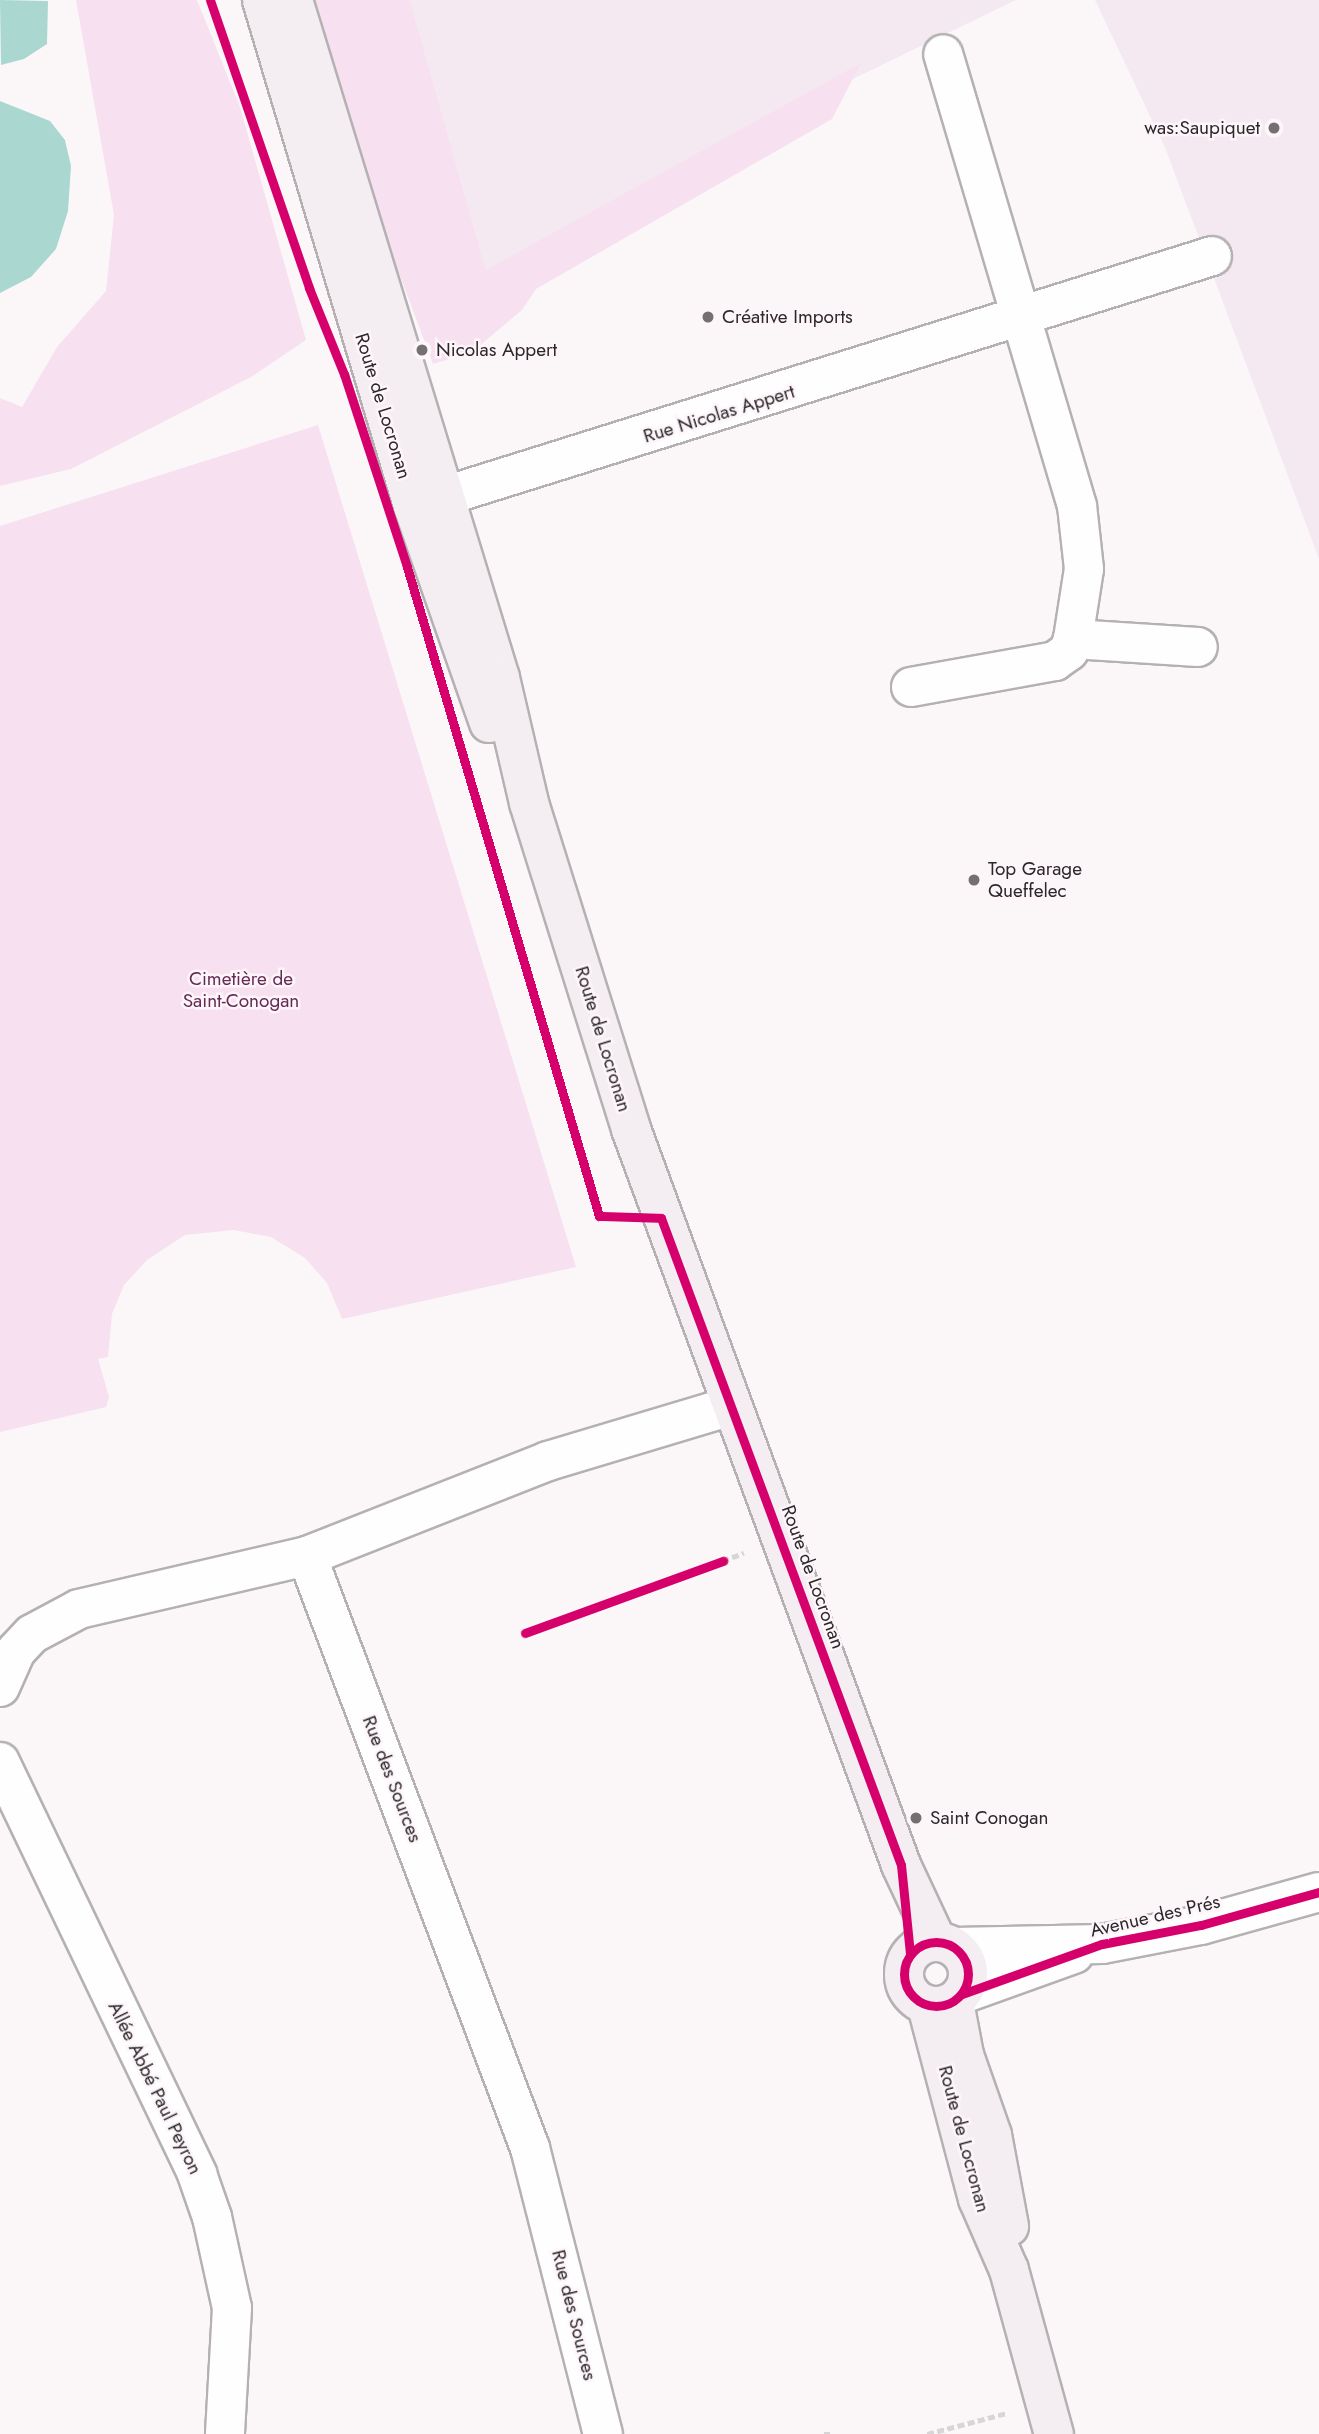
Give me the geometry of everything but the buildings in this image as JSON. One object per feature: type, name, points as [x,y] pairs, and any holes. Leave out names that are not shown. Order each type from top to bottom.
[{"type":"main road","name":"Route de Locronan","points":[[262,0],[428,503],[510,714],[529,803],[631,1129],[731,1406],[934,1948]]},
{"type":"main road","name":"Route de Locronan","points":[[293,0],[428,503]]},
{"type":"main road","points":[[934,1948],[968,1974],[947,2001],[912,1997],[904,1982],[934,1948]]},
{"type":"main road","name":"Route de Locronan","points":[[947,2001],[978,2199],[1009,2270],[1050,2419]]},
{"type":"street","points":[[911,687],[1055,661],[1069,651],[1081,604],[1084,534],[1024,318],[943,54]]},
{"type":"street","name":"Rue Nicolas Appert","points":[[428,503],[1212,257]]},
{"type":"street","points":[[1073,639],[1198,647]]},
{"type":"street","points":[[0,1687],[16,1651],[48,1622],[79,1609],[307,1556],[548,1461],[731,1406]]},
{"type":"street","name":"Rue des Sources","points":[[307,1556],[530,2148],[603,2434]]},
{"type":"street","name":"Allée Abbé Paul Peyron","points":[[0,1762],[197,2174],[212,2217],[232,2308],[225,2434]]},
{"type":"street","name":"Avenue des Prés","points":[[947,2001],[1102,1944],[1201,1925],[1319,1892]]},
{"type":"street","name":"Avenue des Prés","points":[[934,1948],[1102,1944]]},
{"type":"path","points":[[524,1633],[748,1551]]},
{"type":"path","points":[[926,2434],[1050,2419]]},
{"type":"path","points":[[824,2434],[830,2434]]},
{"type":"shaded area","points":[[0,0],[48,1],[47,44],[24,59],[1,65]]},
{"type":"shaded area","points":[[410,0],[1016,0],[826,92],[798,123],[486,270]]},
{"type":"shaded area","points":[[1095,0],[1319,0],[1319,559],[1166,150]]},
{"type":"shaded area","points":[[0,101],[50,121],[65,140],[71,166],[68,211],[56,249],[31,277],[0,293]]},
{"type":"green space","points":[[76,0],[197,0],[240,107],[306,340],[251,377],[71,469],[0,486],[0,398],[22,407],[57,347],[106,291],[114,215]]},
{"type":"green space","points":[[310,0],[410,0],[486,270],[861,63],[832,119],[536,289],[522,310],[472,352],[433,364],[397,268]]},
{"type":"green space","name":"Cimetière de Saint-Conogan","points":[[318,425],[576,1267],[342,1319],[327,1283],[305,1258],[271,1237],[234,1230],[185,1235],[147,1260],[124,1285],[112,1314],[108,1357],[98,1359],[109,1397],[106,1407],[0,1432],[0,526]]},
{"type":"cycle path","points":[[210,0],[309,288],[344,374],[407,567],[599,1216],[661,1218],[901,1865],[910,1954]]},
{"type":"cycle path","points":[[525,1633],[723,1561]]},
{"type":"cycle path","points":[[962,1994],[1102,1944],[1201,1925],[1319,1892]]},
{"type":"cycle path","points":[[930,1942],[942,1942],[959,1951],[966,1962],[968,1974],[966,1986],[959,1997],[942,2006],[930,2006],[918,2001],[909,1992],[904,1980],[904,1968],[909,1956],[918,1947],[930,1942]]},
{"type":"place","name":"was:Saupiquet","points":[[1274,128]]},
{"type":"place","name":"Créative Imports","points":[[708,317]]},
{"type":"place","name":"Nicolas Appert","points":[[422,350]]},
{"type":"place","name":"Top Garage Queffelec","points":[[974,880]]},
{"type":"place","name":"Saint Conogan","points":[[916,1818]]}]
